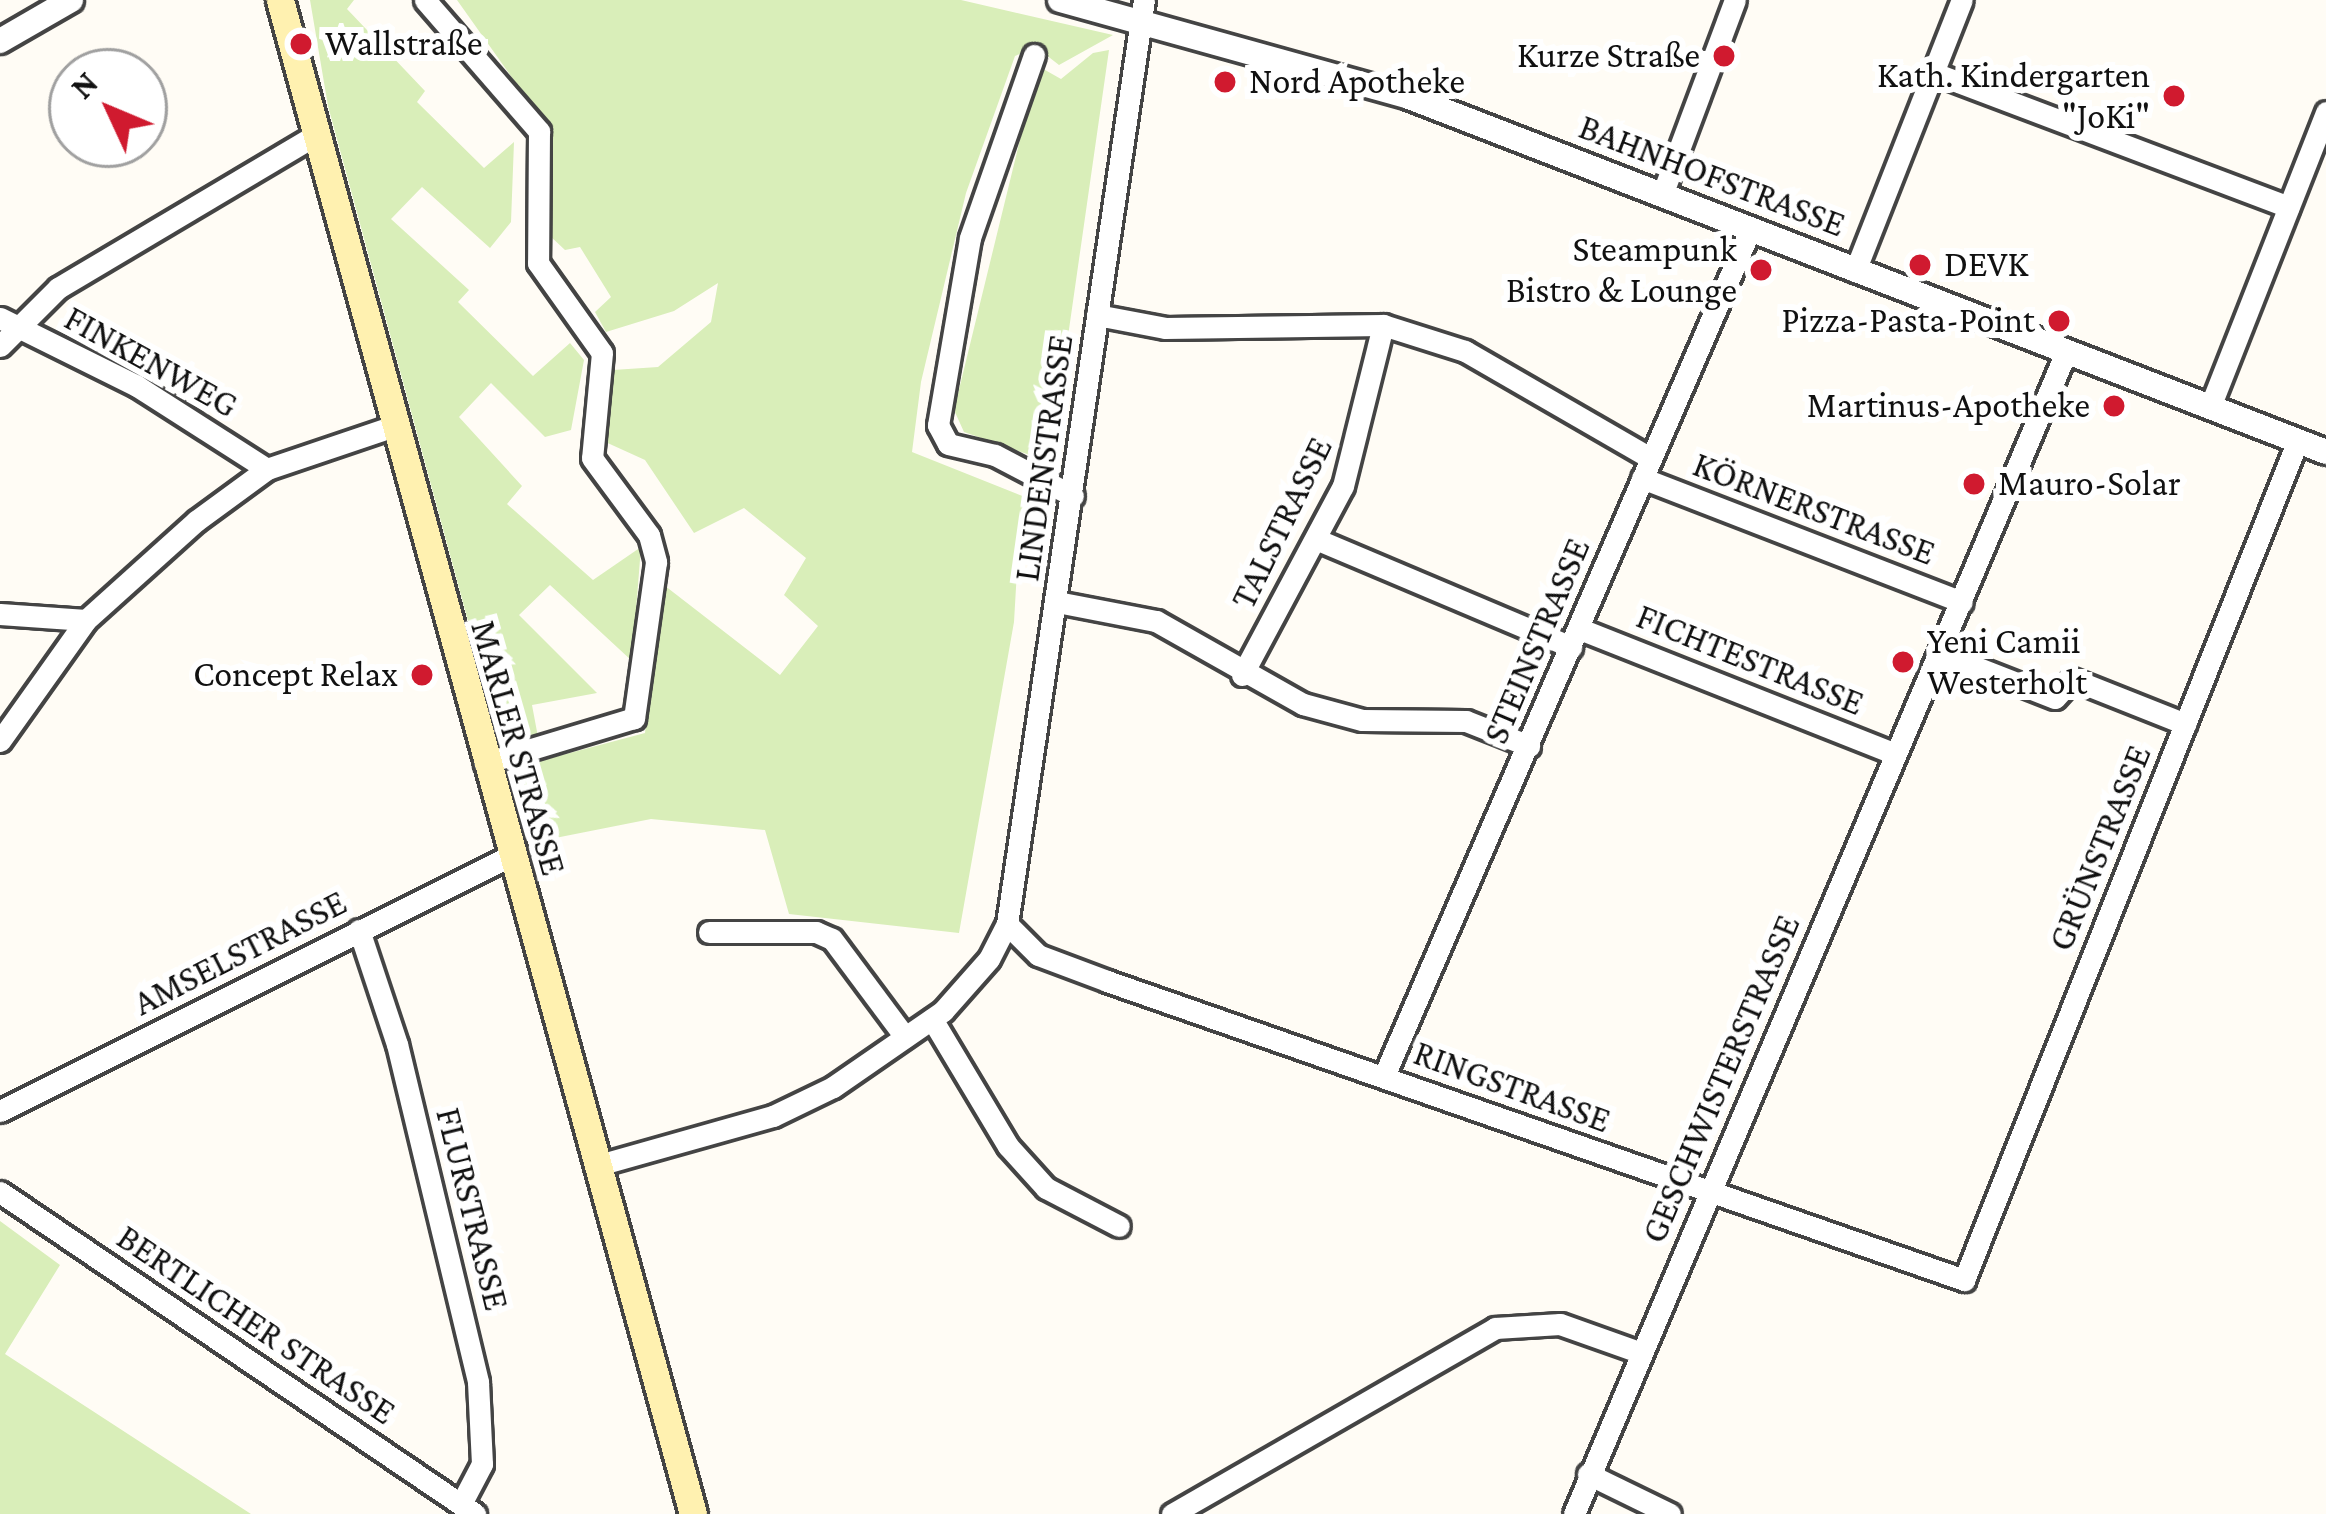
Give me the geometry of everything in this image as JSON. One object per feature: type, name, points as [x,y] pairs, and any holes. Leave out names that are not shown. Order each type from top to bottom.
[{"type":"main road","name":"MARLER STRASSE","points":[[280,0],[391,427],[693,1514]]},
{"type":"street","points":[[0,41],[71,0]]},
{"type":"street","points":[[425,0],[539,131],[538,263],[602,352],[592,458],[649,535],[656,562],[634,718],[485,763]]},
{"type":"street","name":"BAHNHOFSTRASSE","points":[[1060,0],[1143,10],[1393,91],[2326,452]]},
{"type":"street","points":[[1662,196],[1735,0]]},
{"type":"street","points":[[1855,271],[1962,0]]},
{"type":"street","name":"LINDENSTRASSE","points":[[595,1166],[773,1116],[833,1087],[932,1019],[989,958],[1007,924],[1143,10]]},
{"type":"street","points":[[1034,55],[970,238],[938,425],[948,444],[995,455],[1073,496]]},
{"type":"street","points":[[1934,73],[2289,207]]},
{"type":"street","points":[[2210,407],[2326,112]]},
{"type":"street","points":[[0,346],[9,322],[76,276],[312,137]]},
{"type":"street","name":"STEINSTRASSE","points":[[1384,1076],[1750,230]]},
{"type":"street","name":"KÖRNERSTRASSE","points":[[1097,315],[1165,328],[1383,325],[1465,351],[1646,468],[1962,602]]},
{"type":"street","name":"FINKENWEG","points":[[9,322],[137,386],[267,470]]},
{"type":"street","name":"TALSTRASSE","points":[[1242,675],[1318,540],[1362,432],[1383,325]]},
{"type":"street","name":"GESCHWISTERSTRASSE","points":[[1574,1514],[2067,350]]},
{"type":"street","points":[[0,741],[86,620],[267,470],[391,427]]},
{"type":"street","name":"GRÜNSTRASSE","points":[[1964,1280],[2298,440]]},
{"type":"street","name":"FICHTESTRASSE","points":[[1318,540],[1895,754]]},
{"type":"street","points":[[1057,602],[1156,621],[1242,675],[1362,720],[1466,721],[1529,746]]},
{"type":"street","points":[[0,614],[86,620]]},
{"type":"street","points":[[1940,653],[2055,698],[2072,679],[2185,724]]},
{"type":"street","name":"AMSELSTRASSE","points":[[0,1111],[510,856]]},
{"type":"street","name":"RINGSTRASSE","points":[[1007,924],[1038,955]]},
{"type":"street","name":"FLURSTRASSE","points":[[359,930],[397,1044],[478,1382],[482,1464],[468,1509]]},
{"type":"street","points":[[709,932],[817,932],[832,939],[905,1036]]},
{"type":"street","name":"RINGSTRASSE","points":[[989,958],[1038,955],[1964,1280]]},
{"type":"street","points":[[932,1019],[1008,1146],[1046,1188],[1119,1226]]},
{"type":"street","name":"BERTLICHER STRASSE","points":[[0,1192],[468,1509]]},
{"type":"street","points":[[1172,1514],[1496,1328],[1560,1324],[1640,1352]]},
{"type":"street","points":[[1588,1474],[1670,1514]]},
{"type":"green space","points":[[310,0],[354,0],[347,9],[425,91],[417,102],[484,168],[514,142],[511,222],[490,248],[422,187],[391,219],[469,290],[458,302],[533,376],[570,343],[584,360],[571,430],[545,437],[491,383],[459,417],[522,486],[507,504],[593,580],[641,547],[632,661],[550,585],[519,615],[597,693],[532,705],[538,737],[502,746],[328,106]]},
{"type":"green space","points":[[457,0],[961,0],[1113,35],[1059,65],[1036,47],[1015,56],[966,193],[921,382],[912,452],[1035,501],[1019,536],[1014,622],[959,933],[789,914],[765,830],[651,819],[540,841],[517,767],[645,733],[660,582],[780,675],[818,626],[784,595],[806,558],[744,508],[694,533],[645,460],[601,440],[613,370],[658,367],[711,322],[718,283],[674,311],[606,332],[595,312],[611,297],[580,247],[565,250],[549,235],[552,134]]},
{"type":"green space","points":[[1109,50],[1050,462],[964,432],[954,410],[1038,66],[1061,79],[1093,53]]},
{"type":"green space","points":[[0,1221],[60,1265],[5,1354],[251,1514],[0,1514]]},
{"type":"place","name":"Wallstraße","points":[[301,44]]},
{"type":"place","name":"Kurze Straße","points":[[1724,56]]},
{"type":"place","name":"Nord Apotheke","points":[[1225,82]]},
{"type":"place","name":"Kath. Kindergarten \"JoKi\"","points":[[2174,96]]},
{"type":"place","name":"DEVK","points":[[1920,265]]},
{"type":"place","name":"Steampunk Bistro & Lounge","points":[[1761,270]]},
{"type":"place","name":"Pizza-Pasta-Point","points":[[2059,321]]},
{"type":"place","name":"Martinus-Apotheke","points":[[2114,406]]},
{"type":"place","name":"Mauro-Solar","points":[[1974,484]]},
{"type":"place","name":"Yeni Camii Westerholt","points":[[1903,662]]},
{"type":"place","name":"Concept Relax","points":[[422,675]]}]
